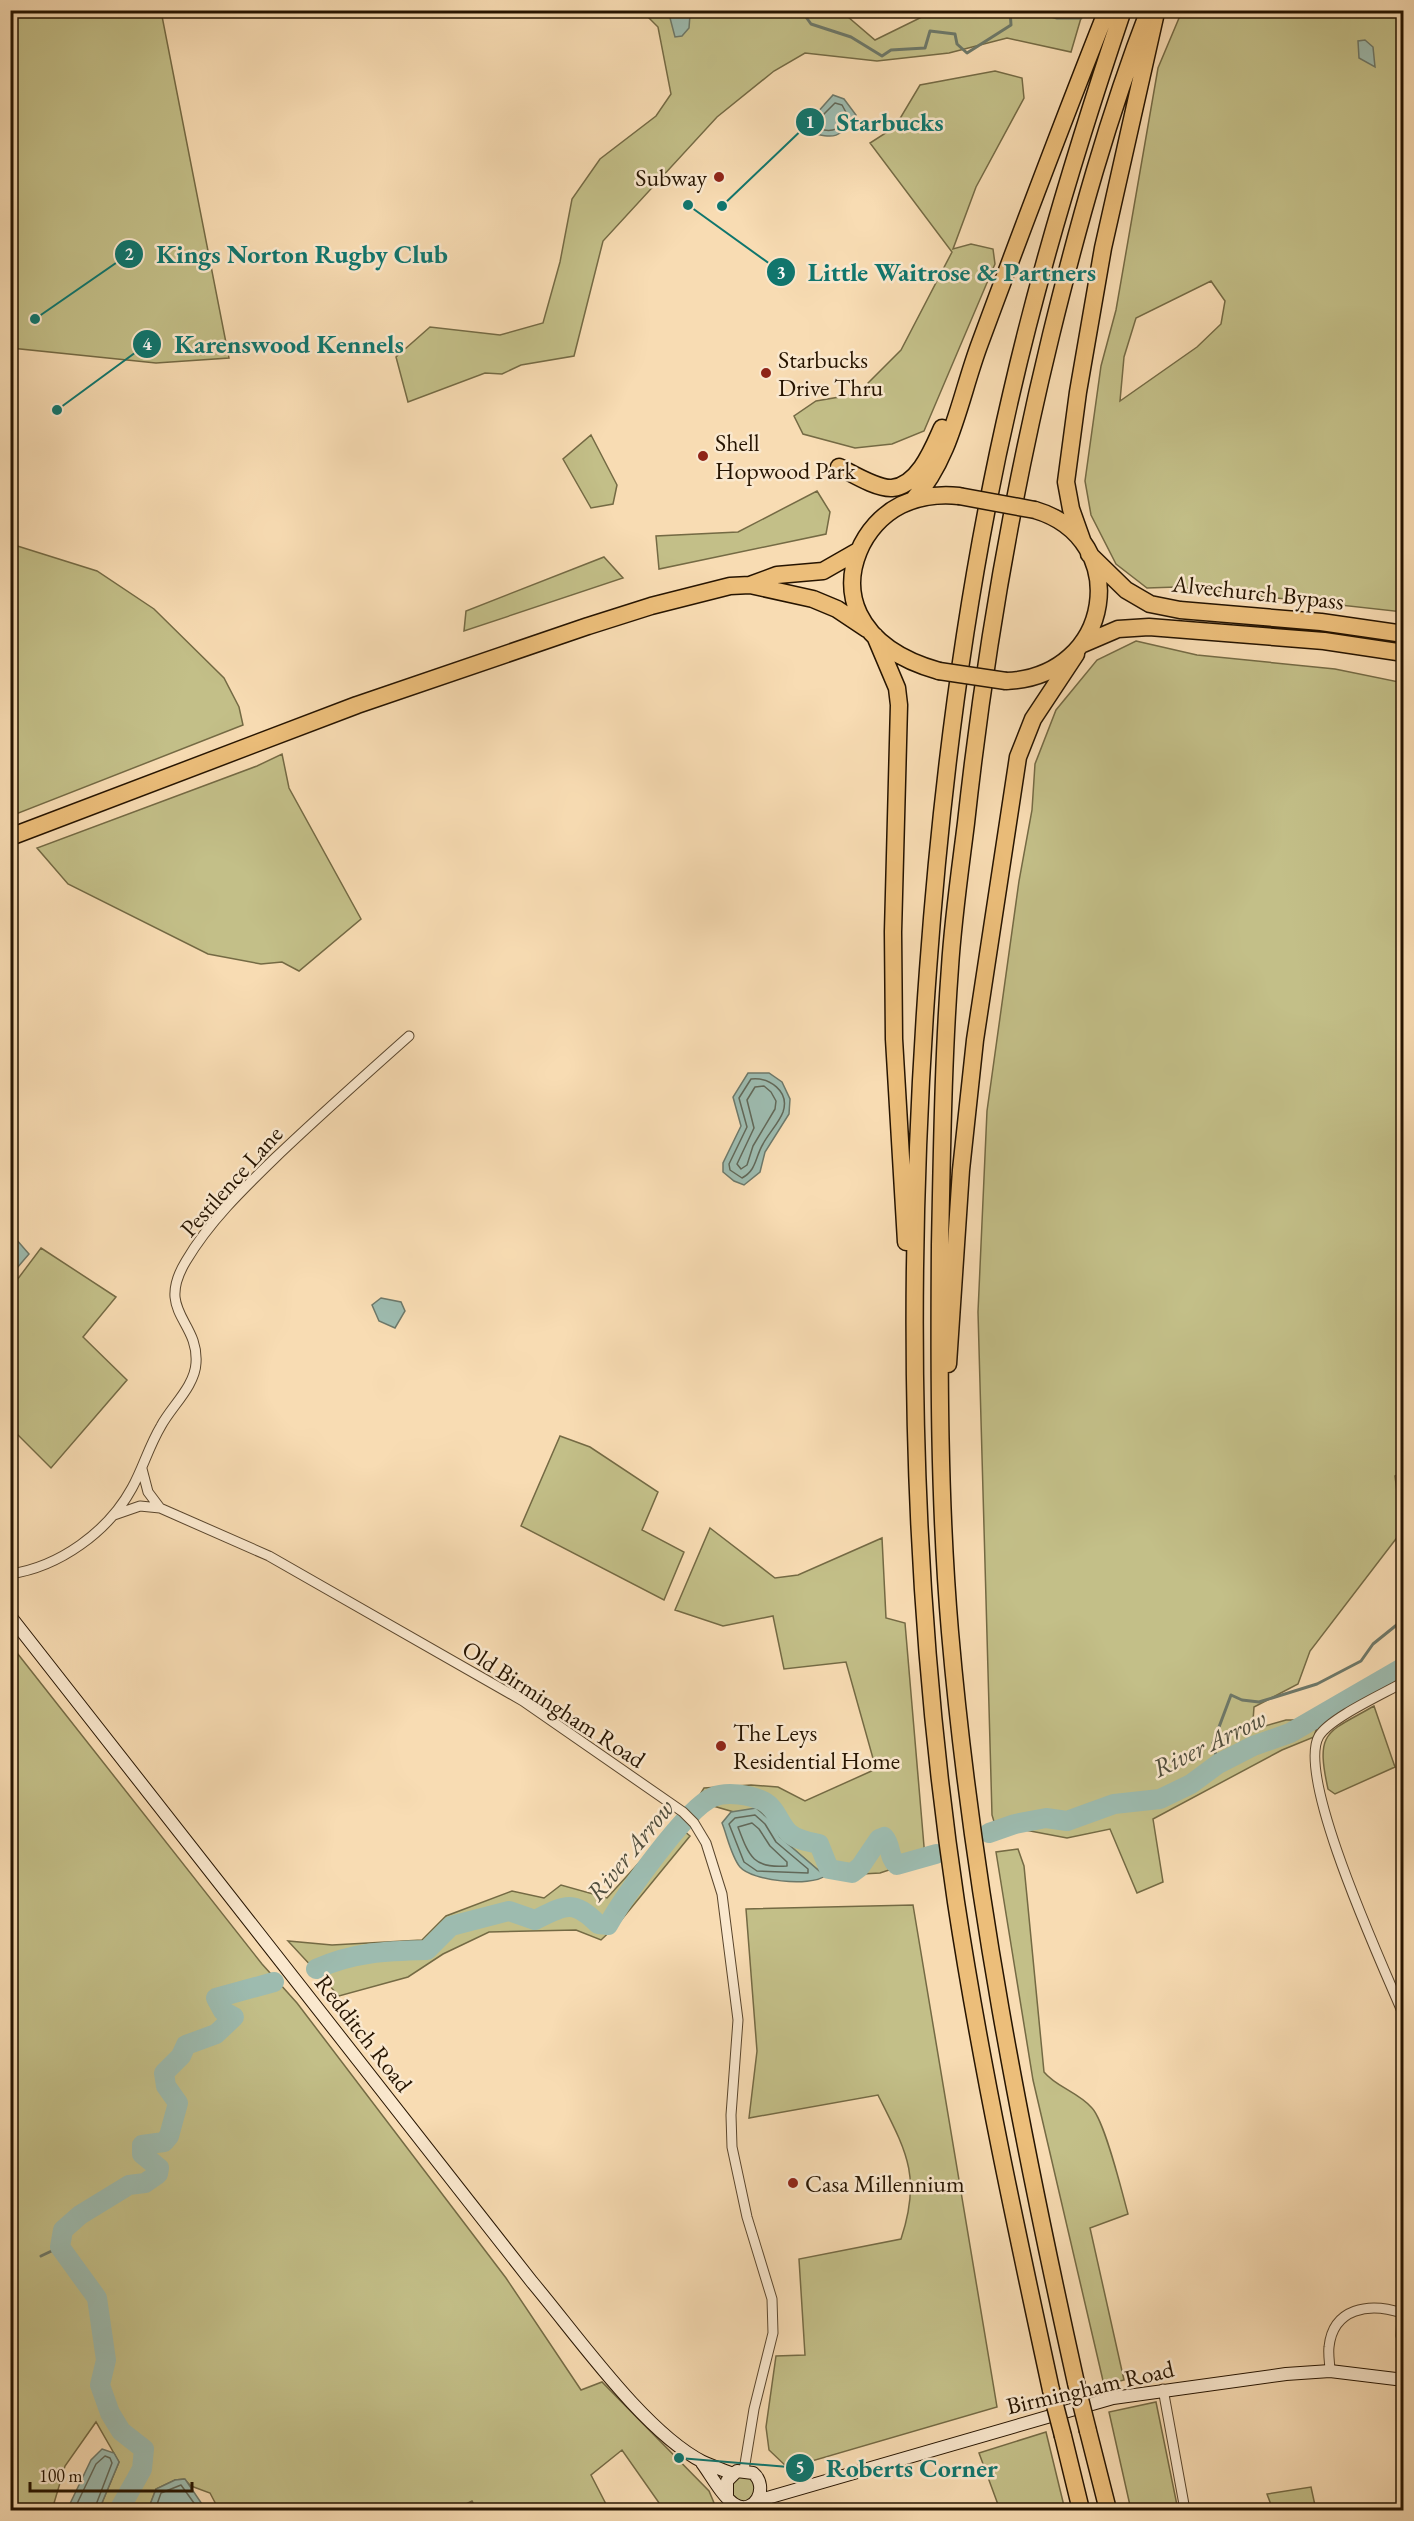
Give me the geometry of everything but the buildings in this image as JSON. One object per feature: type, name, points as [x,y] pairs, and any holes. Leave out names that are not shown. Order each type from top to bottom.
[{"type":"highway","points":[[913,1291],[902,1220],[894,1039],[893,932],[899,705],[897,688],[873,634],[859,614],[854,596],[853,572],[858,552],[882,518],[913,500],[929,483],[941,462],[972,364],[1107,10]]},
{"type":"highway","points":[[1081,2511],[1051,2390],[1002,2159],[952,1875],[919,1523],[913,1291],[922,1052],[935,881],[951,734],[976,574],[1010,397],[1050,241],[1065,186],[1123,10]]},
{"type":"highway","points":[[1108,2511],[1076,2383],[1014,2090],[970,1814],[950,1632],[940,1428],[942,1113],[950,962],[990,639],[1021,461],[1076,235],[1109,124],[1149,10]]},
{"type":"highway","points":[[940,1428],[951,1343],[961,1170],[975,1040],[1018,757],[1034,719],[1080,649],[1097,611],[1099,589],[1071,510],[1065,482],[1078,392],[1106,237],[1157,10]]},
{"type":"highway","points":[[839,467],[891,488],[914,476],[929,457],[972,364]]},
{"type":"highway","name":"Alvechurch Bypass","points":[[913,500],[929,496],[959,496],[1035,510],[1055,518],[1126,590],[1150,604],[1180,610],[1310,621],[1404,634]]},
{"type":"highway","points":[[10,837],[401,690],[651,606],[730,586],[750,585],[777,575],[823,571],[858,552]]},
{"type":"highway","name":"Alvechurch Bypass","points":[[750,585],[813,599],[837,609],[898,655],[939,671],[1006,681],[1045,674],[1067,662],[1080,649],[1118,629],[1149,627],[1324,641],[1404,653]]},
{"type":"main road","name":"Redditch Road","points":[[10,1616],[532,2282],[656,2427],[701,2461],[731,2504]]},
{"type":"main road","name":"Birmingham Road","points":[[757,2501],[1080,2407],[1163,2389],[1275,2375],[1330,2372],[1366,2374],[1404,2380]]},
{"type":"main road","name":"Redditch Road","points":[[701,2461],[738,2472]]},
{"type":"main road","points":[[738,2472],[753,2473],[760,2482],[761,2492],[757,2501],[749,2506],[731,2504],[726,2486],[738,2472]]},
{"type":"main road","points":[[760,2482],[794,2491]]},
{"type":"street","name":"Pestilence Lane","points":[[114,1515],[142,1469],[160,1427],[184,1391],[196,1366],[196,1353],[174,1297],[174,1286],[186,1261],[223,1211],[258,1174],[409,1036]]},
{"type":"street","points":[[142,1469],[148,1492],[160,1508]]},
{"type":"street","name":"Old Birmingham Road","points":[[114,1515],[140,1506],[160,1508],[269,1556],[513,1696],[683,1812],[694,1822],[710,1854],[726,1917],[738,2020],[731,2115],[735,2174],[767,2277],[774,2315],[738,2472]]},
{"type":"street","points":[[10,1574],[48,1565],[82,1542],[114,1515]]},
{"type":"street","points":[[1404,1682],[1330,1725],[1320,1736],[1313,1755],[1338,1852],[1404,2016]]},
{"type":"street","points":[[1330,2372],[1328,2349],[1334,2327],[1344,2315],[1359,2308],[1403,2310],[1401,2337]]},
{"type":"street","points":[[1163,2389],[1185,2511]]},
{"type":"shaded area","points":[[1072,10],[1081,18],[1071,52],[1007,38],[949,53],[877,61],[805,53],[774,71],[717,117],[603,241],[574,356],[521,365],[502,374],[485,373],[408,402],[396,357],[430,327],[500,335],[543,323],[560,262],[572,199],[600,159],[656,116],[671,94],[658,27],[642,11],[841,11],[875,40],[934,11]]},
{"type":"shaded area","points":[[10,11],[161,11],[229,358],[156,363],[11,348]]},
{"type":"shaded area","points":[[1182,11],[1403,11],[1403,612],[1177,587],[1147,588],[1116,564],[1091,515],[1085,481],[1101,366],[1116,310],[1158,68]],"holes":[[[1211,281],[1225,301],[1221,324],[1197,347],[1120,401],[1124,357],[1136,318]]]},
{"type":"shaded area","points":[[995,71],[1022,78],[1024,98],[976,187],[953,249],[971,244],[993,249],[995,264],[924,431],[892,444],[855,448],[803,434],[794,416],[816,401],[857,394],[901,350],[952,252],[870,143],[895,127],[920,85]]},
{"type":"shaded area","points":[[591,435],[617,485],[613,504],[591,508],[563,459]]},
{"type":"shaded area","points":[[817,491],[830,512],[826,534],[659,569],[656,536],[738,532]]},
{"type":"shaded area","points":[[11,544],[97,571],[154,609],[224,678],[239,707],[243,725],[11,816]]},
{"type":"shaded area","points":[[604,557],[623,578],[464,631],[466,611]]},
{"type":"shaded area","points":[[1136,641],[1197,655],[1335,669],[1404,683],[1404,1472],[1395,1476],[1402,1531],[1310,1651],[1298,1684],[1254,1707],[1253,1721],[1265,1726],[1286,1720],[1319,1720],[1314,1737],[1282,1750],[1153,1819],[1163,1882],[1137,1893],[1110,1829],[1067,1838],[1025,1830],[998,1835],[992,1815],[978,1312],[987,1111],[1019,881],[1032,810],[1035,764],[1056,710],[1097,660]]},
{"type":"shaded area","points":[[282,754],[289,788],[361,919],[299,971],[282,962],[261,964],[208,954],[68,884],[37,848],[257,766]]},
{"type":"shaded area","points":[[41,1248],[116,1297],[83,1337],[127,1380],[51,1468],[10,1427],[11,1288]]},
{"type":"shaded area","points":[[560,1436],[590,1447],[658,1492],[642,1530],[684,1552],[664,1600],[521,1526]]},
{"type":"shaded area","points":[[710,1528],[775,1578],[798,1575],[882,1538],[886,1618],[905,1623],[925,1858],[880,1873],[825,1876],[758,1819],[696,1801],[704,1788],[751,1785],[778,1787],[805,1801],[876,1769],[846,1662],[784,1669],[773,1616],[723,1626],[675,1610]]},
{"type":"shaded area","points":[[10,1644],[262,1964],[297,2003],[506,2278],[581,2390],[602,2382],[709,2491],[717,2510],[664,2510],[622,2450],[591,2475],[609,2510],[477,2510],[472,2501],[454,2510],[219,2510],[210,2493],[191,2486],[184,2479],[175,2480],[156,2489],[148,2510],[99,2510],[119,2462],[96,2422],[65,2466],[52,2510],[11,2510]]},
{"type":"shaded area","points":[[1374,1706],[1395,1767],[1335,1794],[1328,1789],[1324,1770],[1324,1744],[1335,1729]]},
{"type":"shaded area","points":[[675,1823],[690,1836],[618,1924],[601,1940],[576,1930],[489,1932],[443,1954],[408,1977],[339,1996],[288,1941],[332,1945],[422,1940],[446,1916],[512,1891],[544,1898],[561,1885],[607,1898]]},
{"type":"shaded area","points":[[1018,1849],[1024,1866],[1044,2072],[1086,2102],[1097,2116],[1113,2158],[1128,2214],[1090,2228],[1124,2380],[1104,2385],[1033,2080],[996,1852]]},
{"type":"shaded area","points":[[913,1905],[997,2407],[788,2468],[769,2450],[766,2427],[776,2356],[805,2355],[799,2259],[901,2239],[910,2198],[910,2181],[903,2149],[878,2095],[749,2118],[757,2051],[746,1909]]},
{"type":"shaded area","points":[[1156,2402],[1178,2510],[1131,2510],[1109,2412]]},
{"type":"shaded area","points":[[1046,2432],[1065,2510],[1000,2510],[979,2453]]},
{"type":"shaded area","points":[[748,2474],[758,2489],[746,2503],[733,2499],[730,2481]]},
{"type":"shaded area","points":[[1311,2487],[1316,2510],[1273,2510],[1267,2494]]},
{"type":"water","points":[[680,13],[690,15],[689,28],[682,36],[675,37],[670,18]]},
{"type":"water","points":[[1365,40],[1373,47],[1375,67],[1359,58],[1358,41]]},
{"type":"water","points":[[833,95],[844,99],[856,115],[846,129],[836,135],[825,136],[808,132],[817,113]]},
{"type":"water","points":[[748,1073],[769,1073],[782,1082],[790,1099],[789,1114],[765,1152],[760,1172],[744,1185],[734,1181],[723,1172],[723,1163],[741,1126],[733,1097]]},
{"type":"water","points":[[10,1236],[16,1239],[29,1254],[17,1268],[11,1263]]},
{"type":"water","points":[[381,1298],[401,1302],[405,1311],[395,1328],[379,1321],[372,1305]]},
{"type":"water","points":[[756,1808],[770,1820],[780,1837],[825,1876],[807,1881],[781,1881],[756,1876],[740,1867],[722,1823],[731,1812]]},
{"type":"water","points":[[102,2449],[114,2453],[119,2462],[99,2510],[67,2510],[91,2460]]},
{"type":"water","points":[[185,2479],[206,2510],[148,2510],[156,2489],[175,2480]]},
{"type":"waterway","points":[[808,10],[806,17],[811,24],[851,37],[882,56],[891,50],[925,48],[930,31],[955,34],[957,44],[967,53],[1011,25],[1010,10]]},
{"type":"waterway","points":[[1031,10],[1057,18],[1081,18]]},
{"type":"waterway","points":[[1218,1764],[1213,1743],[1231,1695],[1242,1700],[1259,1702],[1317,1684],[1361,1661],[1373,1644],[1404,1619]]},
{"type":"waterway","name":"River Arrow","points":[[989,1833],[1015,1824],[1046,1818],[1067,1821],[1114,1804],[1160,1799],[1191,1784],[1218,1764],[1253,1746],[1290,1733],[1404,1667]]},
{"type":"waterway","name":"River Arrow","points":[[316,1969],[357,1956],[427,1950],[451,1926],[509,1911],[535,1920],[568,1907],[582,1911],[598,1924],[608,1925],[641,1875],[672,1835],[701,1805],[719,1795],[745,1796],[768,1804],[789,1833],[799,1839],[819,1844],[829,1869],[852,1873],[860,1867],[879,1839],[884,1837],[892,1859],[897,1865],[936,1854]]},
{"type":"waterway","name":"River Arrow","points":[[119,2510],[142,2469],[144,2449],[121,2431],[110,2413],[100,2385],[106,2360],[97,2298],[60,2247],[63,2230],[80,2215],[129,2185],[145,2183],[158,2174],[159,2168],[142,2154],[142,2145],[164,2142],[169,2136],[178,2103],[166,2086],[164,2073],[181,2056],[186,2045],[216,2034],[234,2017],[223,2011],[216,1998],[274,1982]]},
{"type":"waterway","points":[[41,2256],[60,2247]]},
{"type":"place","name":"Subway","points":[[719,177]]},
{"type":"place","name":"Little Waitrose & Partners","points":[[688,205]]},
{"type":"place","name":"Starbucks","points":[[722,206]]},
{"type":"place","name":"Kings Norton Rugby Club","points":[[35,319]]},
{"type":"place","name":"Starbucks Drive Thru","points":[[766,373]]},
{"type":"place","name":"Karenswood Kennels","points":[[57,410]]},
{"type":"place","name":"Shell Hopwood Park","points":[[703,456]]},
{"type":"place","name":"The Leys Residential Home","points":[[721,1746]]},
{"type":"place","name":"Casa Millennium","points":[[793,2183]]},
{"type":"place","name":"Roberts Corner","points":[[679,2458]]}]
